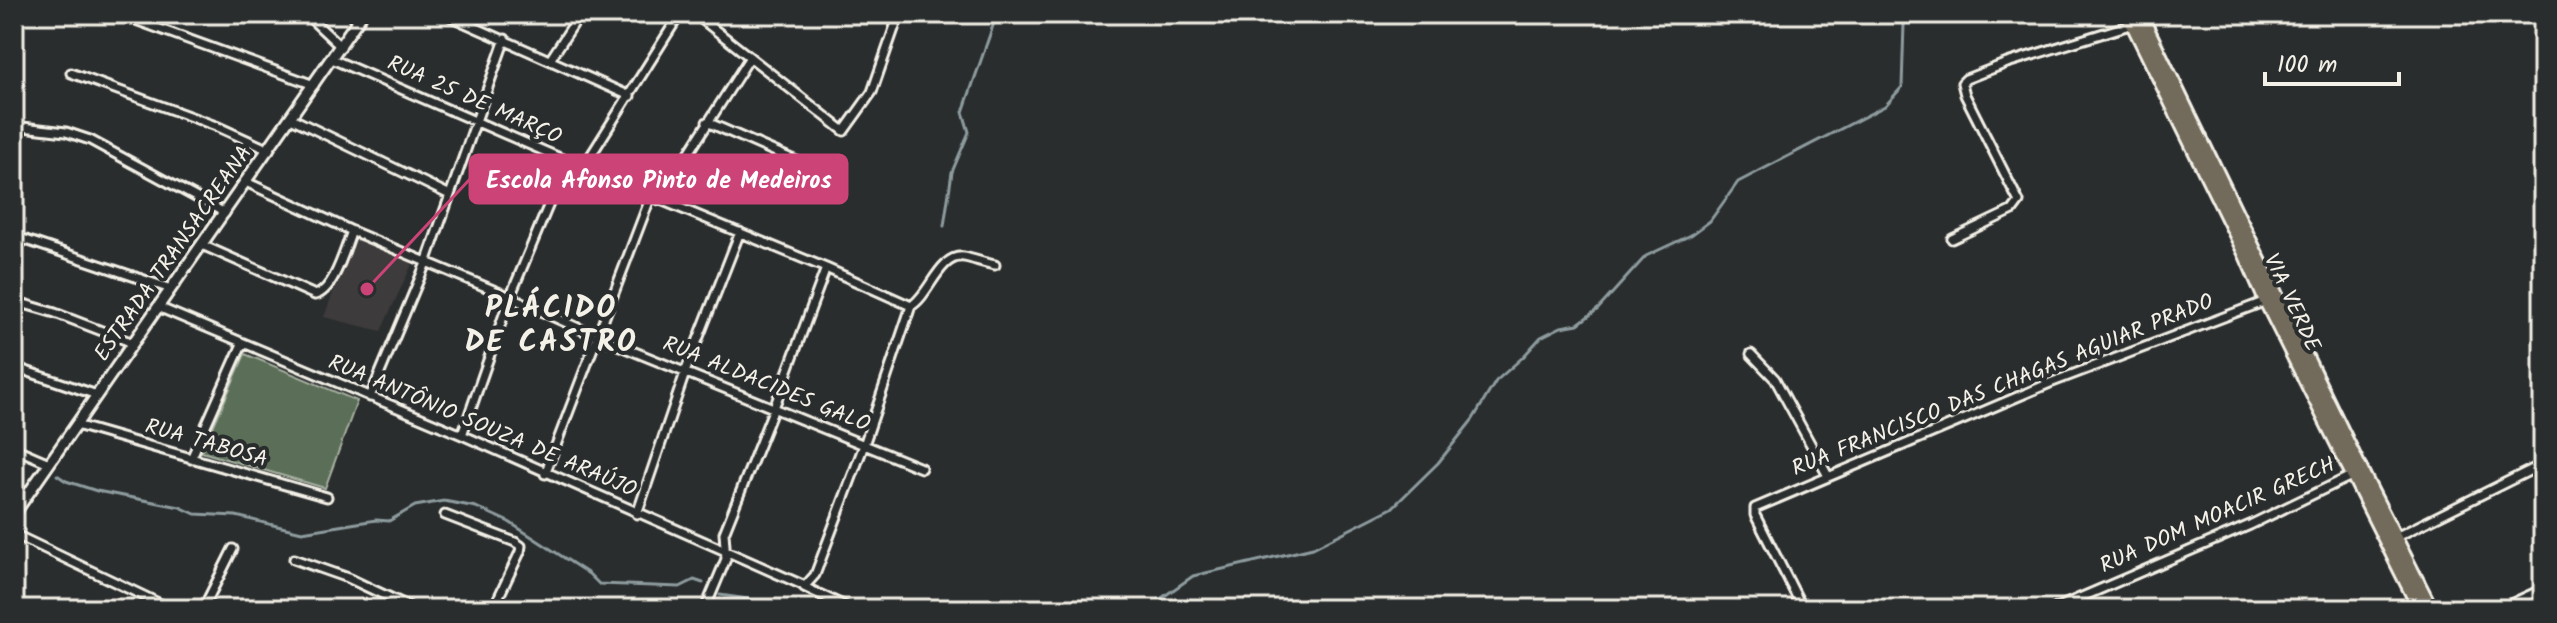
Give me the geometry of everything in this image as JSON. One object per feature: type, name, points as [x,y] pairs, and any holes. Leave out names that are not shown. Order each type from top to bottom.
[{"type":"main road","name":"VIA VERDE","points":[[2134,17],[2266,301],[2420,609]]},
{"type":"main road","name":"VIA VERDE","points":[[2134,17],[2431,609]]},
{"type":"street","points":[[306,14],[341,47]]},
{"type":"street","name":"ESTRADA TRANSACREANA","points":[[14,514],[362,14]]},
{"type":"street","points":[[445,14],[630,96]]},
{"type":"street","points":[[468,23],[474,14]]},
{"type":"street","points":[[550,60],[580,14]]},
{"type":"street","points":[[583,168],[680,14]]},
{"type":"street","points":[[695,14],[844,131],[872,92],[896,23]]},
{"type":"street","points":[[1952,239],[2018,205],[2018,198],[1965,95],[1962,83],[2007,63],[2058,49],[2134,17]]},
{"type":"street","points":[[138,21],[314,85]]},
{"type":"street","points":[[370,397],[426,263],[505,39]]},
{"type":"street","points":[[545,474],[655,198],[750,57]]},
{"type":"street","name":"RUA 25 DE MARÇO","points":[[332,59],[911,306]]},
{"type":"street","points":[[71,73],[216,126],[269,150]]},
{"type":"street","points":[[291,118],[450,195]]},
{"type":"street","points":[[707,122],[833,177]]},
{"type":"street","points":[[14,126],[66,132],[90,140],[225,213]]},
{"type":"street","points":[[462,435],[510,297],[567,161]]},
{"type":"street","name":"RUA ALDACIDES GALO","points":[[246,182],[598,337],[686,370],[921,468]]},
{"type":"street","points":[[202,245],[315,295],[325,291],[332,281],[352,231]]},
{"type":"street","points":[[637,514],[686,370],[740,232]]},
{"type":"street","points":[[14,236],[171,289]]},
{"type":"street","points":[[802,586],[807,586],[815,575],[864,445],[911,306],[923,298],[943,266],[954,257],[995,265]]},
{"type":"street","points":[[705,609],[726,559],[724,533],[826,268]]},
{"type":"street","points":[[14,301],[133,343]]},
{"type":"street","name":"RUA FRANCISCO DAS CHAGAS AGUIAR PRADO","points":[[1803,609],[1755,515],[1755,508],[2050,383],[2266,301]]},
{"type":"street","name":"RUA ANTÔNIO SOUZA DE ARAÚJO","points":[[158,307],[462,435],[802,586]]},
{"type":"street","points":[[191,459],[242,344]]},
{"type":"street","points":[[1751,354],[1775,379],[1828,476]]},
{"type":"street","points":[[14,367],[97,395]]},
{"type":"street","name":"RUA TABOSA","points":[[76,425],[327,497]]},
{"type":"street","points":[[14,448],[49,463]]},
{"type":"street","points":[[2396,537],[2543,464]]},
{"type":"street","name":"RUA DOM MOACIR GRECH","points":[[2054,609],[2239,530],[2353,475]]},
{"type":"street","points":[[445,515],[521,546],[493,609]]},
{"type":"street","points":[[14,534],[171,609]]},
{"type":"street","points":[[203,609],[233,549]]},
{"type":"street","points":[[294,559],[348,578],[414,609]]},
{"type":"street","points":[[802,586],[851,609]]},
{"type":"street","points":[[2500,609],[2543,589]]},
{"type":"shaded area","points":[[353,239],[413,262],[381,331],[324,317]]},
{"type":"green space","points":[[245,354],[357,401],[325,488],[202,452]]},
{"type":"waterway","points":[[944,226],[952,172],[969,132],[963,112],[997,14]]},
{"type":"waterway","points":[[1146,609],[1193,576],[1313,548],[1392,508],[1438,463],[1473,419],[1496,381],[1541,337],[1561,327],[1578,324],[1598,309],[1646,256],[1691,235],[1710,221],[1738,182],[1885,106],[1902,87],[1904,24]]},
{"type":"waterway","points":[[57,475],[97,491],[180,507],[195,514],[236,516],[302,532],[376,520],[389,521],[415,506],[444,501],[476,507],[509,522],[589,574],[599,584],[680,587],[694,580],[703,583]]},
{"type":"waterway","points":[[720,595],[748,599],[764,609]]},
{"type":"place","name":"Escola Afonso Pinto de Medeiros","points":[[367,289]]},
{"type":"district","name":"PLÁCIDO DE CASTRO","points":[[551,326]]}]
